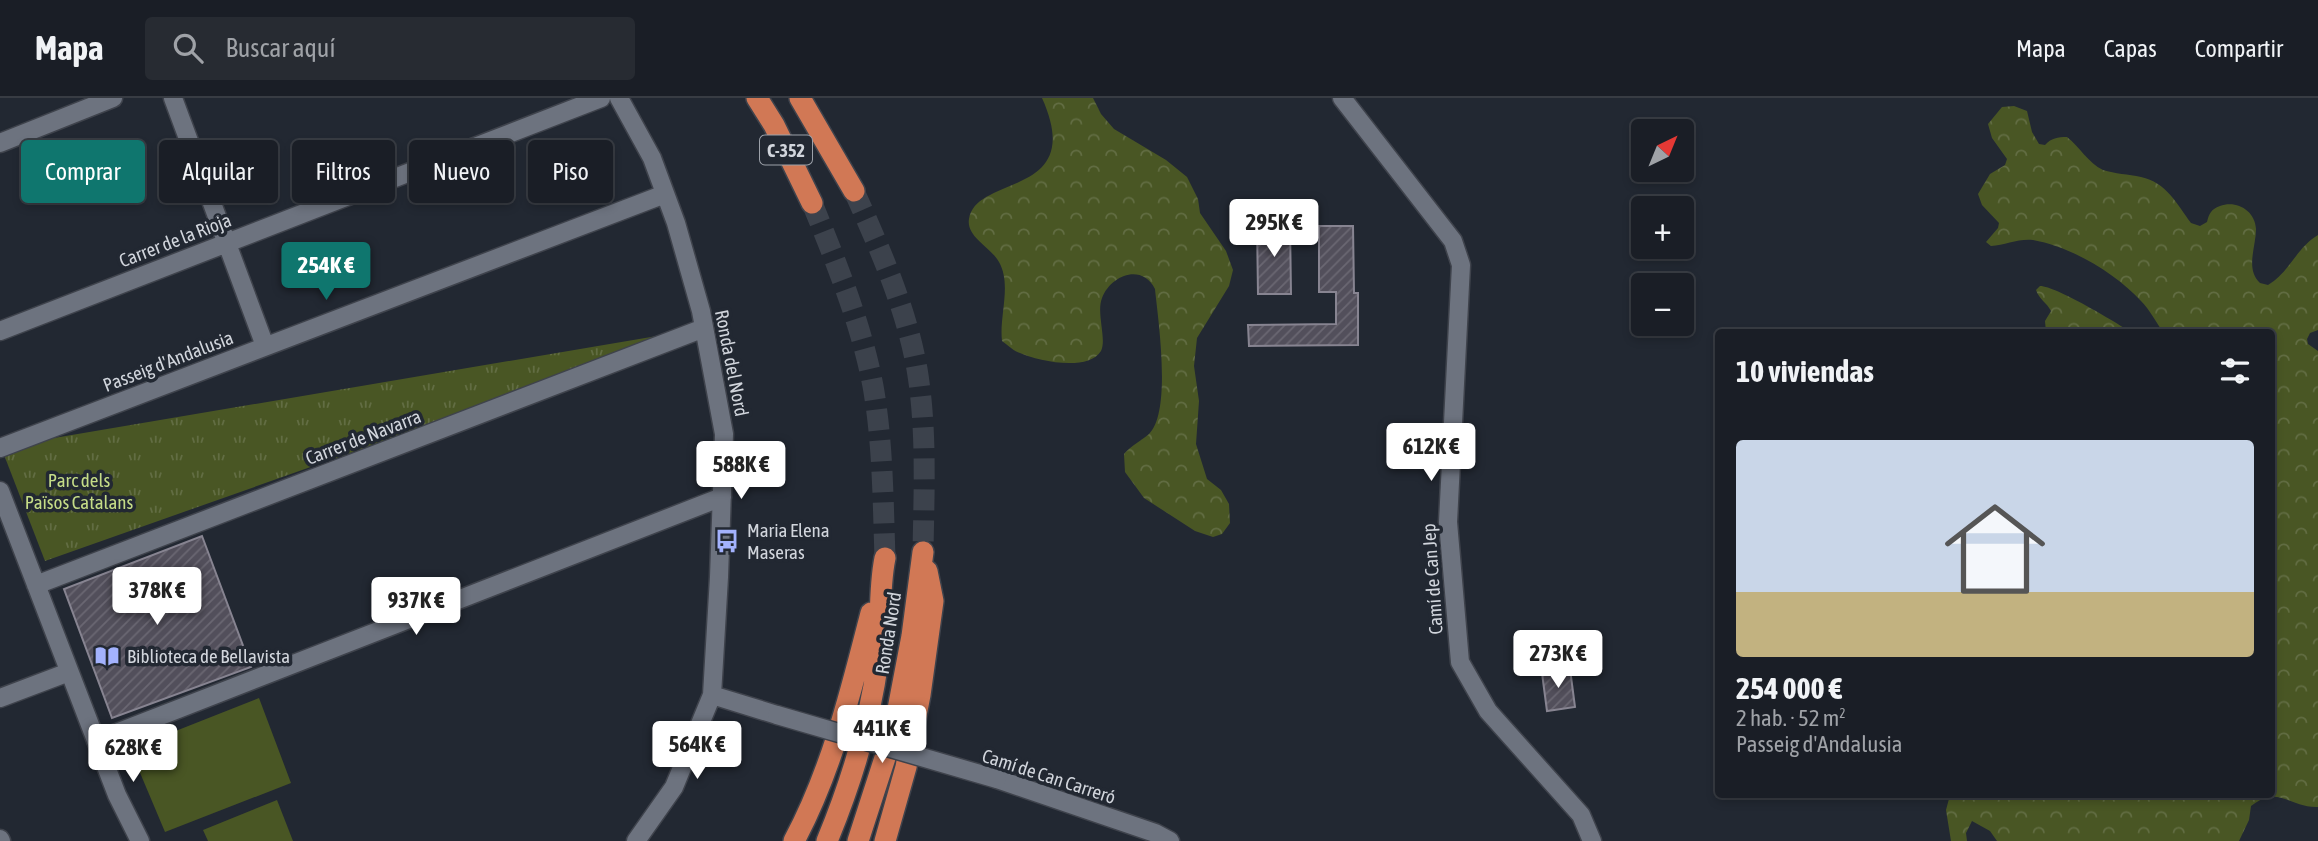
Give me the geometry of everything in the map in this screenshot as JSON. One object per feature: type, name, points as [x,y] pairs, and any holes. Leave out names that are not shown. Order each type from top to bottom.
[{"type":"highway","name":"C-352","points":[[757,98],[774,125],[812,203]]},
{"type":"highway","name":"C-352","points":[[800,98],[854,191]]},
{"type":"highway","name":"Ronda Nord","points":[[858,841],[894,730],[912,636],[923,552],[933,601],[920,695],[906,767],[885,841]]},
{"type":"highway","name":"Ronda Nord","points":[[794,841],[832,755],[883,566],[878,659],[868,717],[844,800],[827,841]]},
{"type":"street","points":[[0,143],[113,98]]},
{"type":"street","points":[[173,98],[265,346]]},
{"type":"street","name":"Carrer de la Rioja","points":[[0,331],[601,98]]},
{"type":"street","name":"Ronda del Nord","points":[[618,98],[652,158],[691,274],[724,434],[712,695],[674,787],[636,841]]},
{"type":"street","name":"Camí de Can Jep","points":[[1342,98],[1452,241],[1461,265],[1448,522],[1460,662],[1488,711],[1581,815],[1592,841]]},
{"type":"street","name":"Passeig d'Andalusia","points":[[0,448],[665,194]]},
{"type":"street","name":"Carrer de Navarra","points":[[36,585],[704,328]]},
{"type":"street","points":[[0,491],[117,795],[140,841]]},
{"type":"street","points":[[96,741],[722,497]]},
{"type":"street","points":[[0,698],[69,672]]},
{"type":"street","name":"Camí de Can Carreró","points":[[712,695],[997,779],[1170,841]]},
{"type":"green space","points":[[1042,98],[1093,98],[1101,114],[1114,129],[1166,160],[1187,177],[1198,199],[1200,213],[1226,251],[1233,270],[1229,286],[1197,338],[1194,366],[1199,401],[1196,444],[1207,479],[1221,490],[1229,504],[1230,523],[1222,534],[1213,537],[1195,531],[1144,498],[1125,472],[1124,454],[1149,434],[1156,423],[1160,406],[1162,364],[1155,289],[1149,281],[1135,274],[1127,275],[1112,283],[1106,290],[1100,304],[1103,346],[1095,357],[1074,363],[1038,359],[1017,352],[1002,341],[1005,291],[1003,271],[995,257],[971,231],[969,219],[976,205],[1041,168],[1051,153],[1052,130]]},
{"type":"green space","points":[[2014,106],[2027,111],[2032,132],[2039,144],[2045,145],[2055,138],[2067,137],[2103,170],[2141,177],[2157,184],[2170,195],[2191,223],[2200,226],[2207,222],[2214,209],[2226,204],[2244,208],[2255,222],[2252,265],[2260,283],[2268,285],[2276,280],[2304,246],[2318,235],[2318,330],[2310,333],[2307,339],[2308,344],[2318,351],[2318,807],[2275,797],[2275,329],[2161,329],[2147,308],[2119,281],[2077,255],[2033,240],[1991,246],[1986,242],[1999,223],[1982,205],[1978,194],[1990,174],[2005,165],[2007,159],[1992,138],[1988,124],[2002,107]]},
{"type":"green space","points":[[2040,286],[2072,298],[2126,329],[2046,329],[2045,321],[2051,311],[2036,290]]},
{"type":"green space","name":"Parc dels Països Catalans","points":[[704,328],[45,561],[1,447]]},
{"type":"green space","points":[[259,698],[291,783],[165,832],[130,749]]},
{"type":"green space","points":[[1949,798],[2266,798],[2251,806],[2249,820],[2239,841],[1997,841],[1990,831],[1972,821],[1966,833],[1967,841],[1951,841],[1946,810]]},
{"type":"green space","points":[[277,800],[293,841],[208,841],[203,830]]},
{"type":"building","points":[[1257,224],[1290,224],[1291,294],[1258,294]]},
{"type":"building","points":[[1319,226],[1353,226],[1354,293],[1358,293],[1358,345],[1249,346],[1248,325],[1336,324],[1336,292],[1319,292]]},
{"type":"building","points":[[202,536],[251,667],[112,718],[64,589]]},
{"type":"building","points":[[1570,669],[1575,707],[1547,711],[1542,673]]},
{"type":"tunnel","points":[[854,191],[899,300],[917,369],[924,437],[923,552]]},
{"type":"tunnel","points":[[812,203],[855,316],[873,386],[881,450],[885,558]]},
{"type":"place","name":"Maria Elena Maseras","points":[[727,541]]},
{"type":"place","name":"Biblioteca de Bellavista","points":[[107,656]]}]
